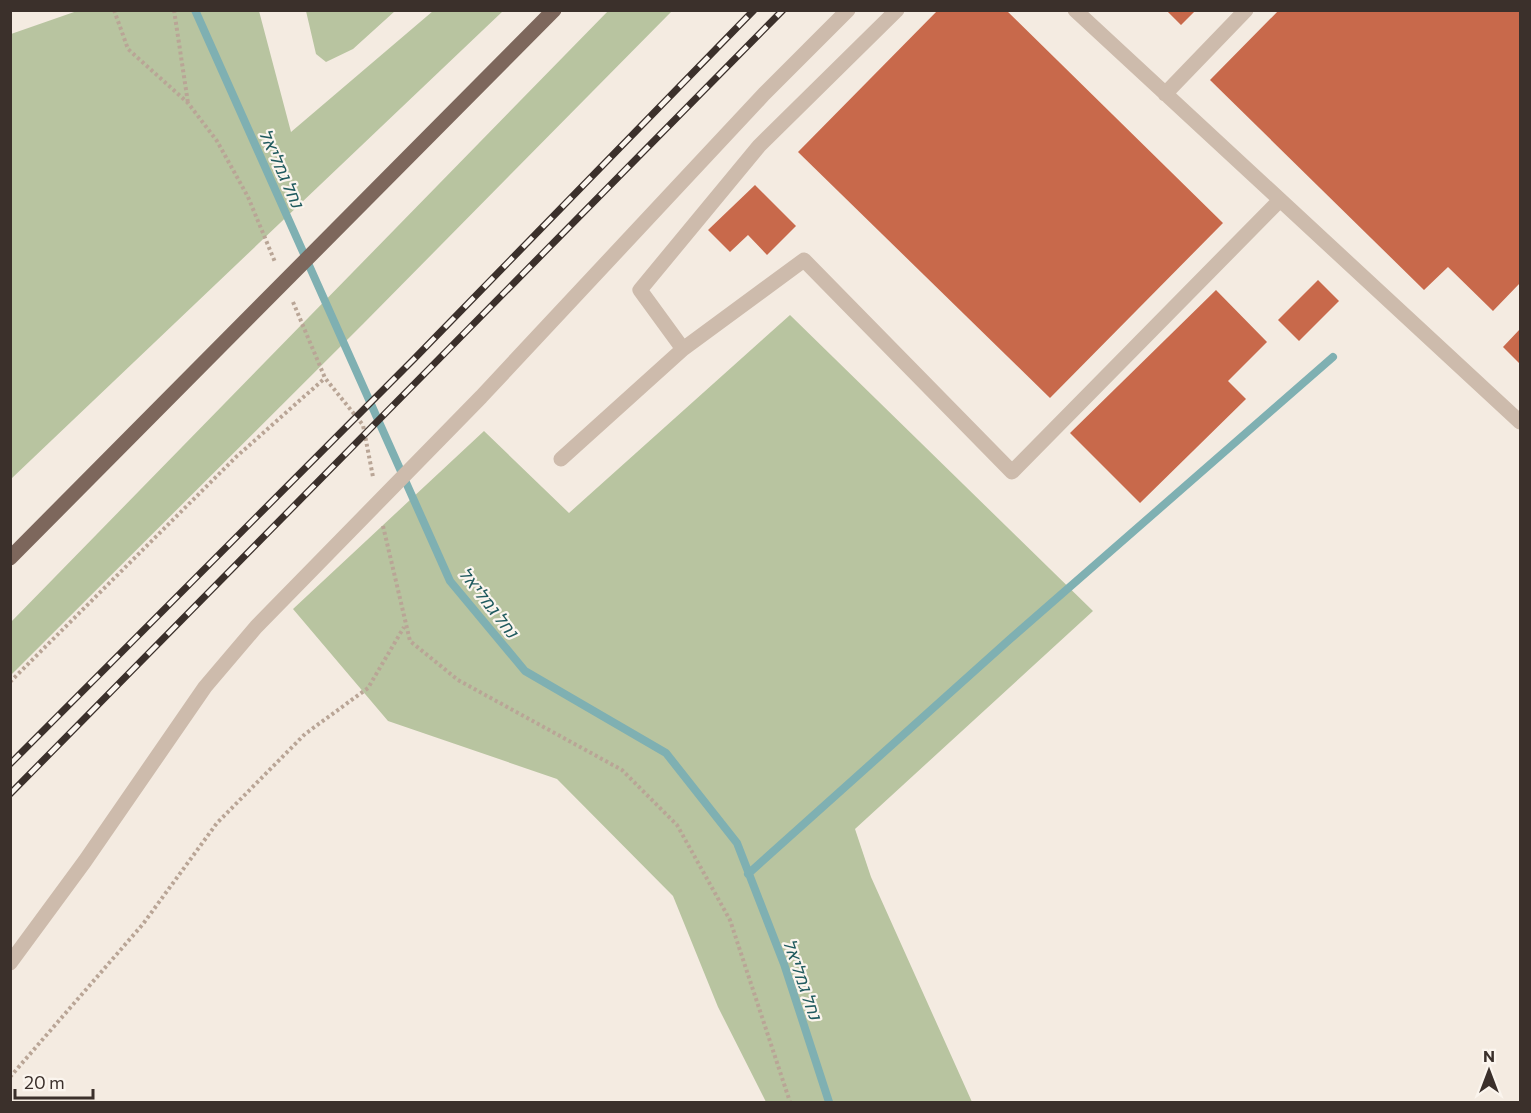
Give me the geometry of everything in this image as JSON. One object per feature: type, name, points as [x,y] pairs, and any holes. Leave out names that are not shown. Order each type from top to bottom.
[{"type":"main road","points":[[10,558],[554,10]]},
{"type":"street","points":[[10,963],[85,861],[205,687],[256,627],[480,397],[764,94],[848,10]]},
{"type":"street","points":[[683,349],[640,290],[759,146],[897,10]]},
{"type":"street","points":[[1075,10],[1521,422]]},
{"type":"street","points":[[1166,94],[1246,10]]},
{"type":"street","points":[[561,459],[683,349],[804,260],[1012,472],[1280,200]]},
{"type":"path","points":[[114,10],[128,49],[188,104],[217,141],[248,197]]},
{"type":"path","points":[[174,10],[188,104]]},
{"type":"path","points":[[10,682],[236,457],[325,378],[363,425],[375,487]]},
{"type":"path","points":[[382,522],[410,641],[458,680],[622,770],[677,825],[730,920],[790,1102]]},
{"type":"path","points":[[10,1077],[143,924],[217,823],[305,734],[368,688],[405,626]]},
{"type":"green space","points":[[306,10],[395,11],[353,49],[326,62],[316,54]]},
{"type":"green space","points":[[609,10],[672,11],[363,324],[11,675],[11,622]]},
{"type":"green space","points":[[77,11],[259,11],[291,132],[433,11],[503,11],[11,479],[11,34]]},
{"type":"green space","points":[[790,315],[1093,611],[855,829],[871,877],[972,1102],[766,1102],[718,1007],[673,896],[557,779],[388,721],[293,609],[484,431],[569,513]]},
{"type":"building","points":[[938,10],[1006,10],[1223,223],[1050,398],[798,152]]},
{"type":"building","points":[[1166,10],[1196,10],[1181,25]]},
{"type":"building","points":[[1279,10],[1520,10],[1520,283],[1493,311],[1448,267],[1424,290],[1210,80]]},
{"type":"building","points":[[755,185],[796,226],[767,255],[748,235],[730,252],[708,230]]},
{"type":"building","points":[[1318,280],[1339,301],[1299,341],[1278,320]]},
{"type":"building","points":[[1216,290],[1267,342],[1228,381],[1246,399],[1140,503],[1070,433]]},
{"type":"building","points":[[1520,329],[1520,364],[1503,347]]},
{"type":"waterway","name":"נחל גמליאל","points":[[195,10],[450,581],[525,671],[666,753],[737,843],[784,964],[829,1102]]},
{"type":"waterway","points":[[748,874],[1009,640],[1333,357]]},
{"type":"railway","points":[[10,764],[414,359],[754,10]]},
{"type":"railway","points":[[10,794],[783,10]]}]
